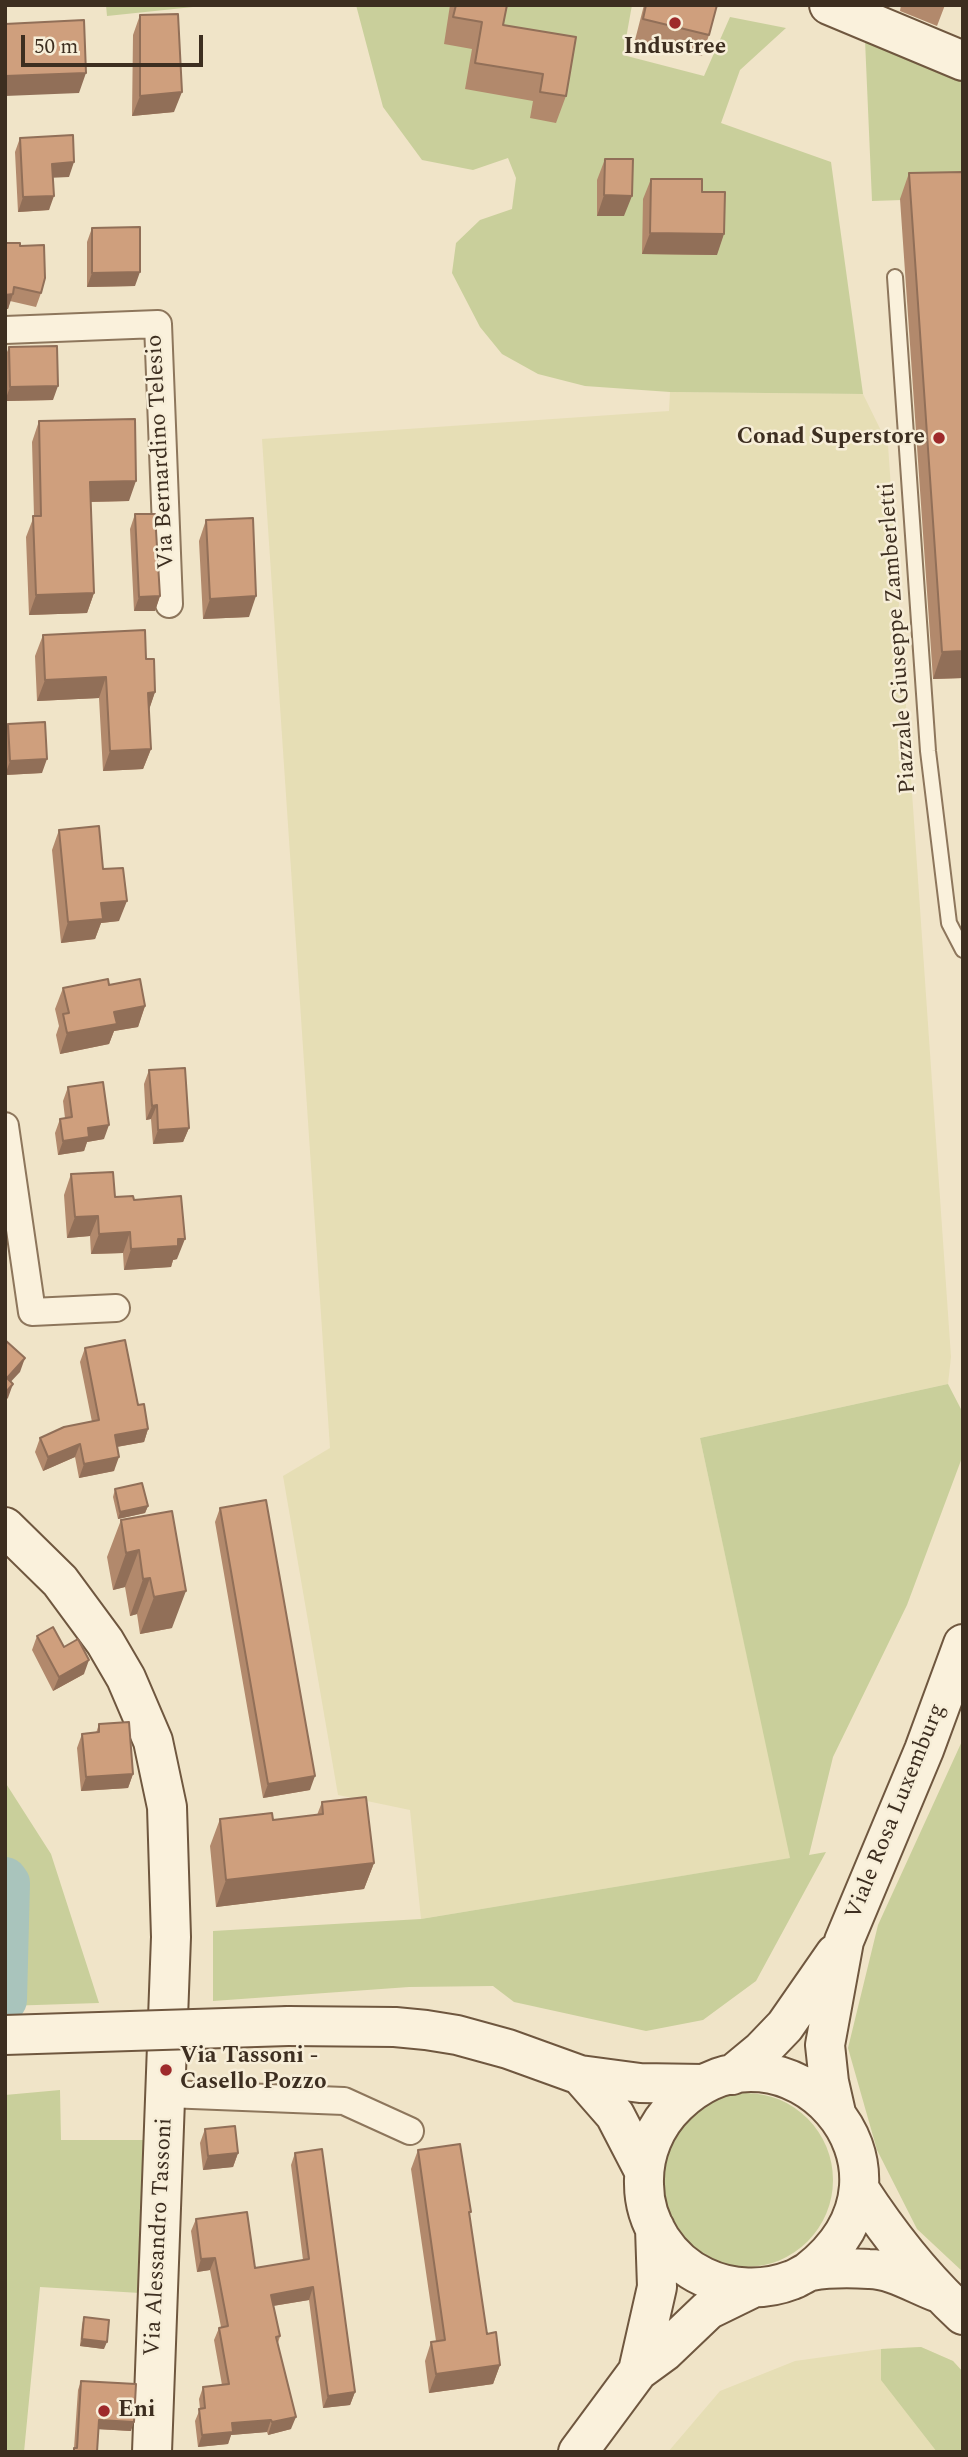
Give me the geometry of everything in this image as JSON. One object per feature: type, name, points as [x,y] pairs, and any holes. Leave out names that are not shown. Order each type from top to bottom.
[{"type":"street","points":[[829,5],[963,61]]},
{"type":"street","name":"Via Bernardino Telesio","points":[[5,330],[159,324],[169,604]]},
{"type":"street","points":[[5,1126],[32,1312],[116,1308]]},
{"type":"street","name":"Via Alessandro Tassoni","points":[[5,1527],[60,1581],[105,1642],[126,1678],[153,1741],[167,1807],[171,1937],[152,2452]]},
{"type":"street","name":"Viale Rosa Luxemburg","points":[[717,2079],[761,2051],[785,2026],[844,1941],[924,1750],[963,1644]]},
{"type":"street","name":"Viale Rosa Luxemburg","points":[[836,2113],[825,2045],[844,1941]]},
{"type":"street","points":[[5,2035],[288,2026],[396,2026],[457,2035],[508,2049],[580,2075],[640,2083],[717,2079],[751,2073],[789,2079],[807,2088],[836,2113],[852,2142],[857,2158],[860,2190],[855,2210],[838,2245],[809,2272],[791,2280],[753,2288],[708,2310],[664,2352],[638,2371],[578,2452]]},
{"type":"street","points":[[580,2075],[615,2115],[644,2171]]},
{"type":"street","points":[[638,2371],[657,2287],[654,2228],[645,2201],[644,2171],[648,2150],[662,2120],[684,2096],[717,2079]]},
{"type":"street","points":[[167,2094],[344,2101],[410,2131]]},
{"type":"street","points":[[860,2190],[891,2236],[951,2304]]},
{"type":"street","points":[[654,2228],[674,2256],[702,2277],[727,2285],[753,2288]]},
{"type":"street","points":[[809,2272],[872,2269],[890,2273],[951,2304]]},
{"type":"lane","name":"Piazzale Giuseppe Zamberletti","points":[[895,277],[928,751],[949,923],[963,950]]},
{"type":"shaded area","points":[[670,392],[863,394],[888,445],[951,1357],[948,1384],[700,1438],[791,1858],[421,1919],[410,1810],[338,1795],[283,1476],[330,1448],[262,439],[669,411]]},
{"type":"shaded area","points":[[921,2347],[953,2361],[963,2372],[963,2452],[668,2452],[720,2391],[795,2361],[881,2349]]},
{"type":"green space","points":[[106,5],[212,5],[107,16]]},
{"type":"green space","points":[[356,5],[632,5],[623,55],[704,76],[730,17],[786,28],[740,70],[721,123],[831,162],[863,394],[670,392],[585,386],[538,374],[502,354],[480,327],[452,273],[456,243],[480,220],[512,209],[516,178],[508,158],[473,170],[422,160],[383,107]]},
{"type":"green space","points":[[865,40],[963,76],[963,198],[872,201]]},
{"type":"green space","points":[[948,1384],[963,1413],[963,1455],[907,1605],[833,1757],[809,1855],[826,1852],[756,1981],[703,2020],[646,2031],[514,2002],[493,1986],[409,1987],[213,2001],[213,1931],[421,1919],[790,1858],[700,1438]]},
{"type":"green space","points":[[963,1739],[963,2272],[917,2229],[877,2150],[848,2048],[878,1925]]},
{"type":"green space","points":[[5,1782],[51,1854],[99,2003],[5,2006]]},
{"type":"green space","points":[[60,2090],[61,2140],[150,2140],[140,2293],[40,2287],[24,2452],[5,2452],[5,2095]]},
{"type":"green space","points":[[746,2093],[779,2099],[808,2118],[827,2147],[833,2180],[827,2213],[808,2242],[779,2261],[746,2267],[713,2261],[684,2242],[665,2213],[659,2180],[665,2147],[684,2118],[713,2099]]},
{"type":"green space","points":[[921,2347],[953,2361],[963,2372],[963,2452],[937,2452],[881,2380],[881,2349]]},
{"type":"building","points":[[456,5],[507,5],[503,25],[576,37],[566,96],[540,92],[543,74],[475,63],[482,22],[453,17]]},
{"type":"building","points":[[646,5],[717,5],[709,35],[643,19]]},
{"type":"building","points":[[178,14],[182,92],[140,96],[140,15]]},
{"type":"building","points":[[84,20],[86,73],[5,76],[5,24]]},
{"type":"building","points":[[73,135],[74,162],[52,164],[54,196],[23,197],[20,138]]},
{"type":"building","points":[[605,159],[633,159],[632,196],[604,195]]},
{"type":"building","name":"Conad Superstore","points":[[963,172],[963,651],[942,652],[909,173]]},
{"type":"building","points":[[651,179],[702,179],[702,192],[725,192],[724,234],[650,233]]},
{"type":"building","points":[[140,227],[140,272],[92,273],[92,228]]},
{"type":"building","points":[[5,243],[20,243],[20,246],[44,245],[45,278],[41,293],[14,287],[13,294],[5,295]]},
{"type":"building","points":[[57,346],[58,386],[10,387],[9,347]]},
{"type":"building","points":[[135,419],[136,481],[90,482],[94,593],[36,595],[33,516],[41,516],[39,421]]},
{"type":"building","points":[[135,514],[155,514],[160,596],[139,597]]},
{"type":"building","points":[[253,518],[256,596],[210,599],[206,520]]},
{"type":"building","points":[[145,630],[146,659],[154,659],[155,692],[148,693],[151,749],[110,751],[106,677],[45,680],[43,635]]},
{"type":"building","points":[[45,722],[47,759],[10,761],[8,724]]},
{"type":"building","points":[[99,826],[103,869],[123,868],[127,901],[101,903],[103,919],[68,922],[59,830]]},
{"type":"building","points":[[108,979],[109,985],[140,979],[145,1006],[114,1012],[117,1024],[67,1033],[63,1014],[69,1013],[63,988]]},
{"type":"building","points":[[185,1068],[189,1128],[158,1130],[157,1105],[152,1106],[149,1070]]},
{"type":"building","points":[[103,1082],[109,1125],[88,1128],[89,1137],[63,1141],[60,1119],[72,1117],[68,1087]]},
{"type":"building","points":[[113,1172],[115,1197],[133,1196],[134,1200],[181,1196],[185,1239],[178,1239],[178,1246],[131,1249],[130,1232],[99,1234],[98,1216],[75,1217],[71,1174]]},
{"type":"building","points":[[5,1340],[25,1358],[7,1378],[13,1384],[5,1393]]},
{"type":"building","points":[[125,1340],[138,1405],[144,1404],[148,1429],[115,1435],[119,1457],[84,1464],[80,1444],[48,1457],[40,1438],[64,1427],[99,1420],[85,1348]]},
{"type":"building","points":[[142,1483],[148,1506],[120,1512],[115,1489]]},
{"type":"building","points":[[266,1500],[315,1776],[268,1784],[220,1508]]},
{"type":"building","points":[[172,1511],[186,1591],[154,1597],[150,1578],[143,1579],[139,1550],[126,1553],[121,1520]]},
{"type":"building","points":[[53,1627],[64,1647],[78,1639],[89,1660],[59,1677],[37,1636]]},
{"type":"building","points":[[129,1722],[133,1774],[86,1777],[82,1734],[99,1732],[99,1724]]},
{"type":"building","points":[[366,1797],[374,1863],[226,1880],[220,1819],[272,1813],[273,1820],[323,1814],[322,1802]]},
{"type":"building","points":[[235,2126],[238,2153],[208,2156],[205,2129]]},
{"type":"building","points":[[460,2144],[487,2334],[496,2332],[500,2365],[436,2374],[431,2342],[445,2340],[418,2150]]},
{"type":"building","points":[[322,2149],[355,2392],[328,2396],[313,2287],[271,2295],[280,2336],[276,2337],[296,2417],[272,2422],[232,2423],[233,2432],[202,2435],[199,2409],[205,2408],[203,2387],[229,2384],[219,2328],[228,2326],[215,2258],[201,2259],[196,2219],[247,2212],[255,2268],[309,2259],[295,2153]]},
{"type":"building","points":[[84,2317],[109,2320],[107,2342],[82,2339]]},
{"type":"building","points":[[81,2381],[136,2384],[134,2422],[99,2420],[97,2452],[74,2452],[74,2448],[77,2448]]},
{"type":"waterway","points":[[5,1879],[8,1883],[5,2000]]},
{"type":"place","name":"Industree","points":[[675,23]]},
{"type":"place","name":"Conad Superstore","points":[[939,438]]},
{"type":"place","name":"Via Tassoni - Casello Pozzo","points":[[166,2070]]},
{"type":"place","name":"Eni","points":[[104,2411]]}]
